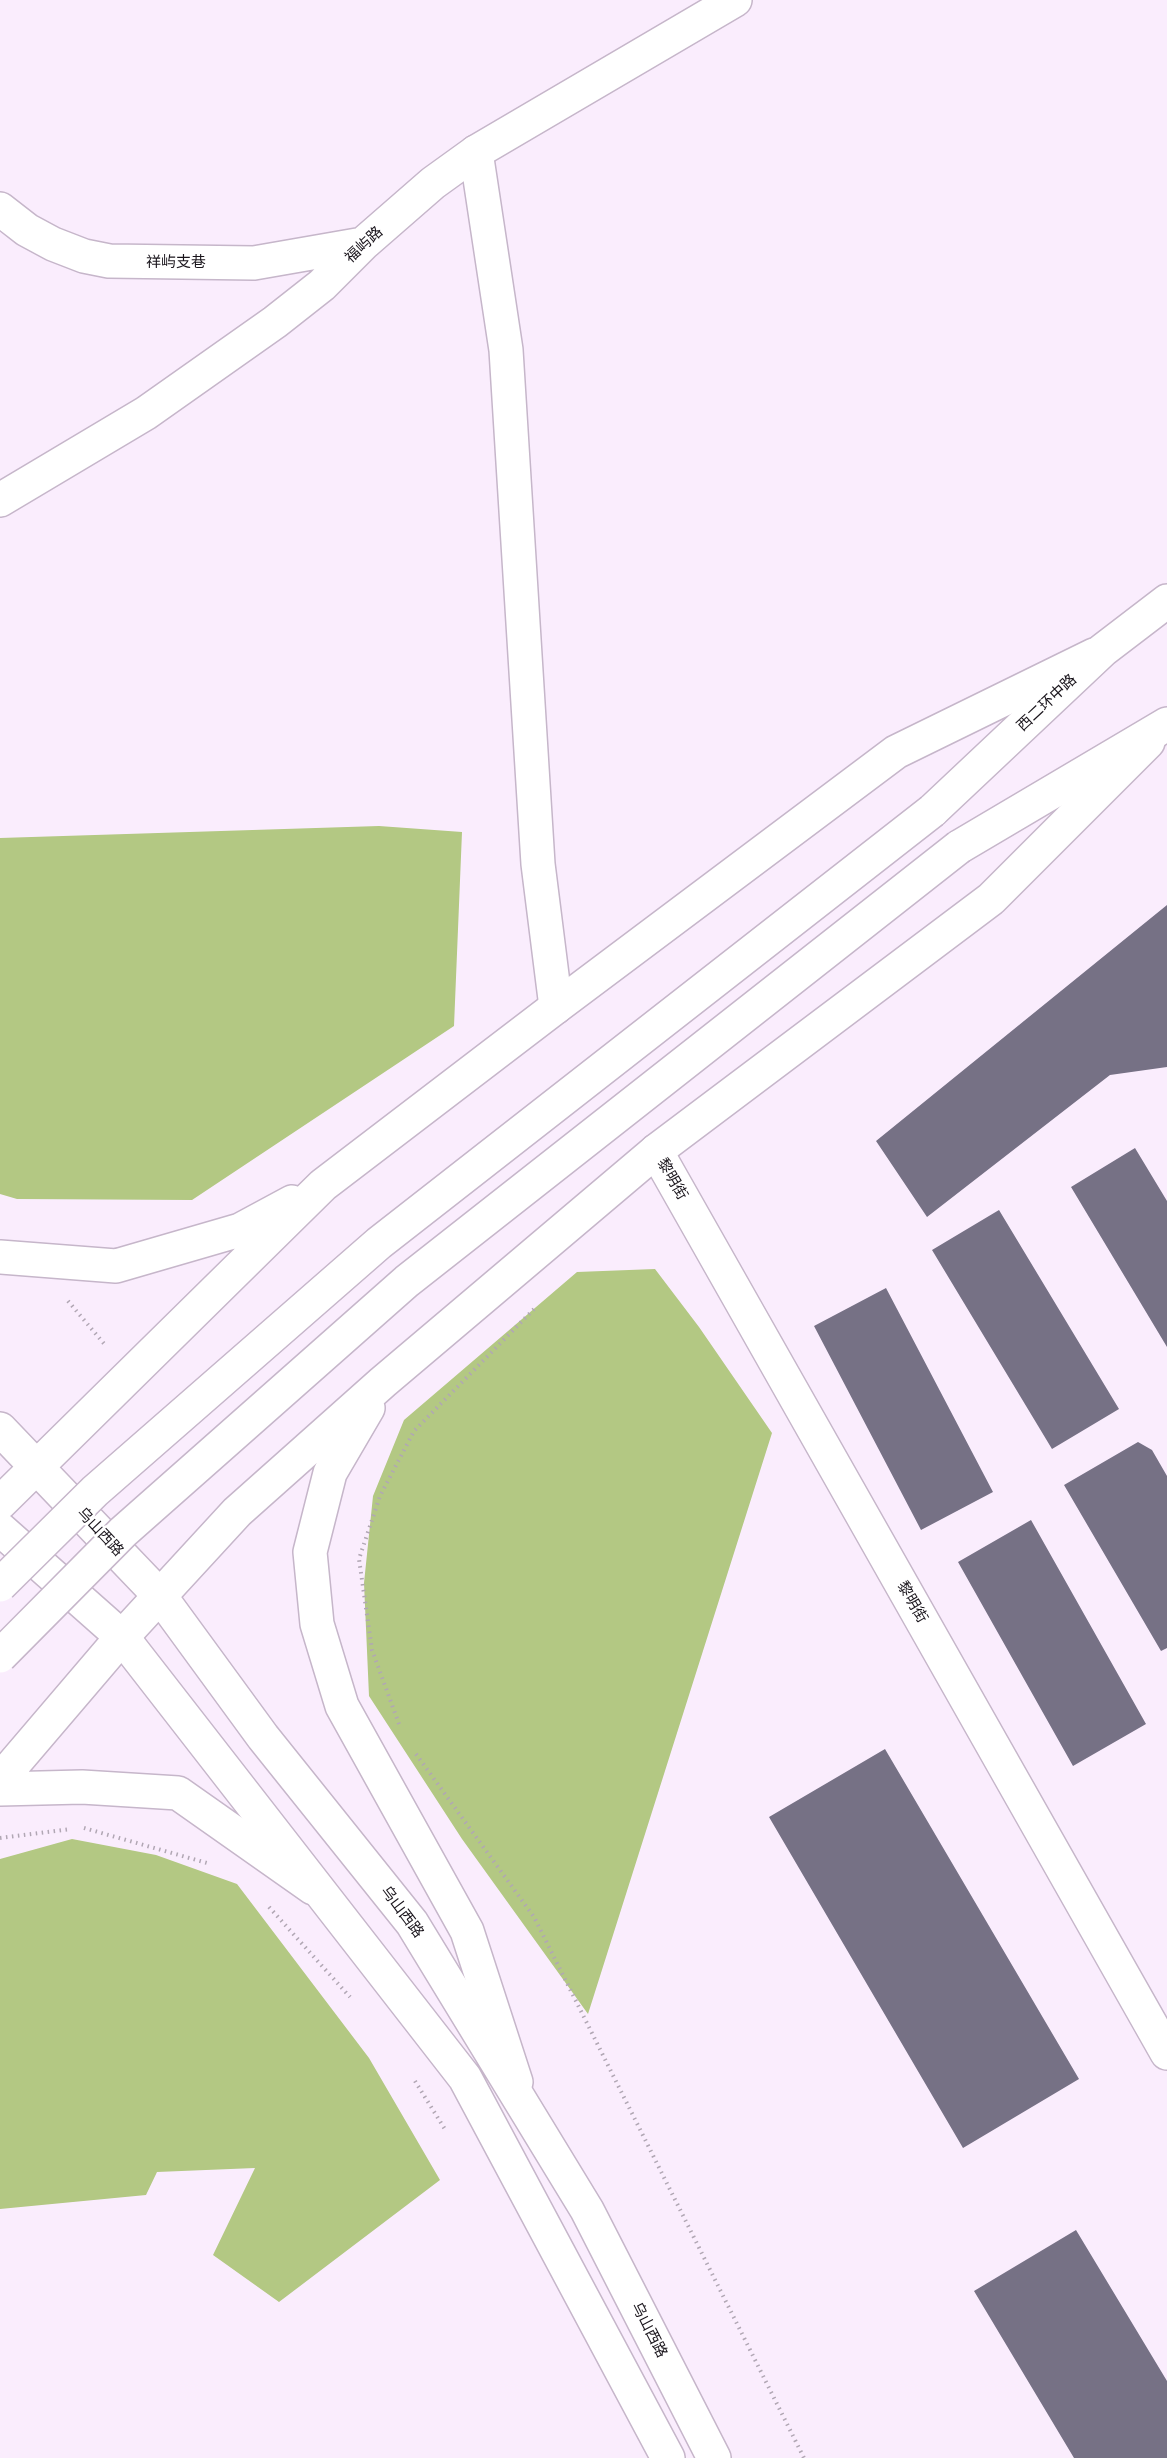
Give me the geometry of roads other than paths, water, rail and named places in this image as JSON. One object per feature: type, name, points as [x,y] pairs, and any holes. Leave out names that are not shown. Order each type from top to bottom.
[{"type":"main road","name":"福屿路","points":[[0,500],[146,413],[285,314],[322,285],[363,244],[433,183],[476,152],[735,0]]},
{"type":"main road","points":[[476,152],[507,350],[538,864],[556,1007]]},
{"type":"main road","name":"祥屿支巷","points":[[0,209],[27,230],[53,244],[84,256],[109,261],[254,263],[363,244]]},
{"type":"main road","name":"西二环中路","points":[[0,1585],[95,1491],[379,1243],[932,811],[1103,650],[1167,601]]},
{"type":"main road","points":[[0,1503],[323,1185],[896,752],[1103,650]]},
{"type":"main road","points":[[0,1656],[123,1532],[407,1281],[959,847],[1165,725]]},
{"type":"main road","points":[[0,1780],[122,1637],[237,1512],[383,1382],[656,1151],[991,899],[1165,725]]},
{"type":"main road","name":"黎明街","points":[[656,1151],[1167,2052]]},
{"type":"main road","points":[[0,1257],[116,1266],[240,1230],[323,1185]]},
{"type":"main road","points":[[383,1382],[330,1473],[310,1552],[317,1624],[342,1706],[467,1931],[521,2098]]},
{"type":"main road","name":"乌山西路","points":[[0,1429],[39,1467],[160,1596],[263,1737],[412,1923],[588,2210],[714,2458]]},
{"type":"main road","points":[[0,1529],[122,1637],[465,2078],[668,2458]]},
{"type":"main road","points":[[0,1789],[82,1787],[178,1794],[320,1892]]}]
